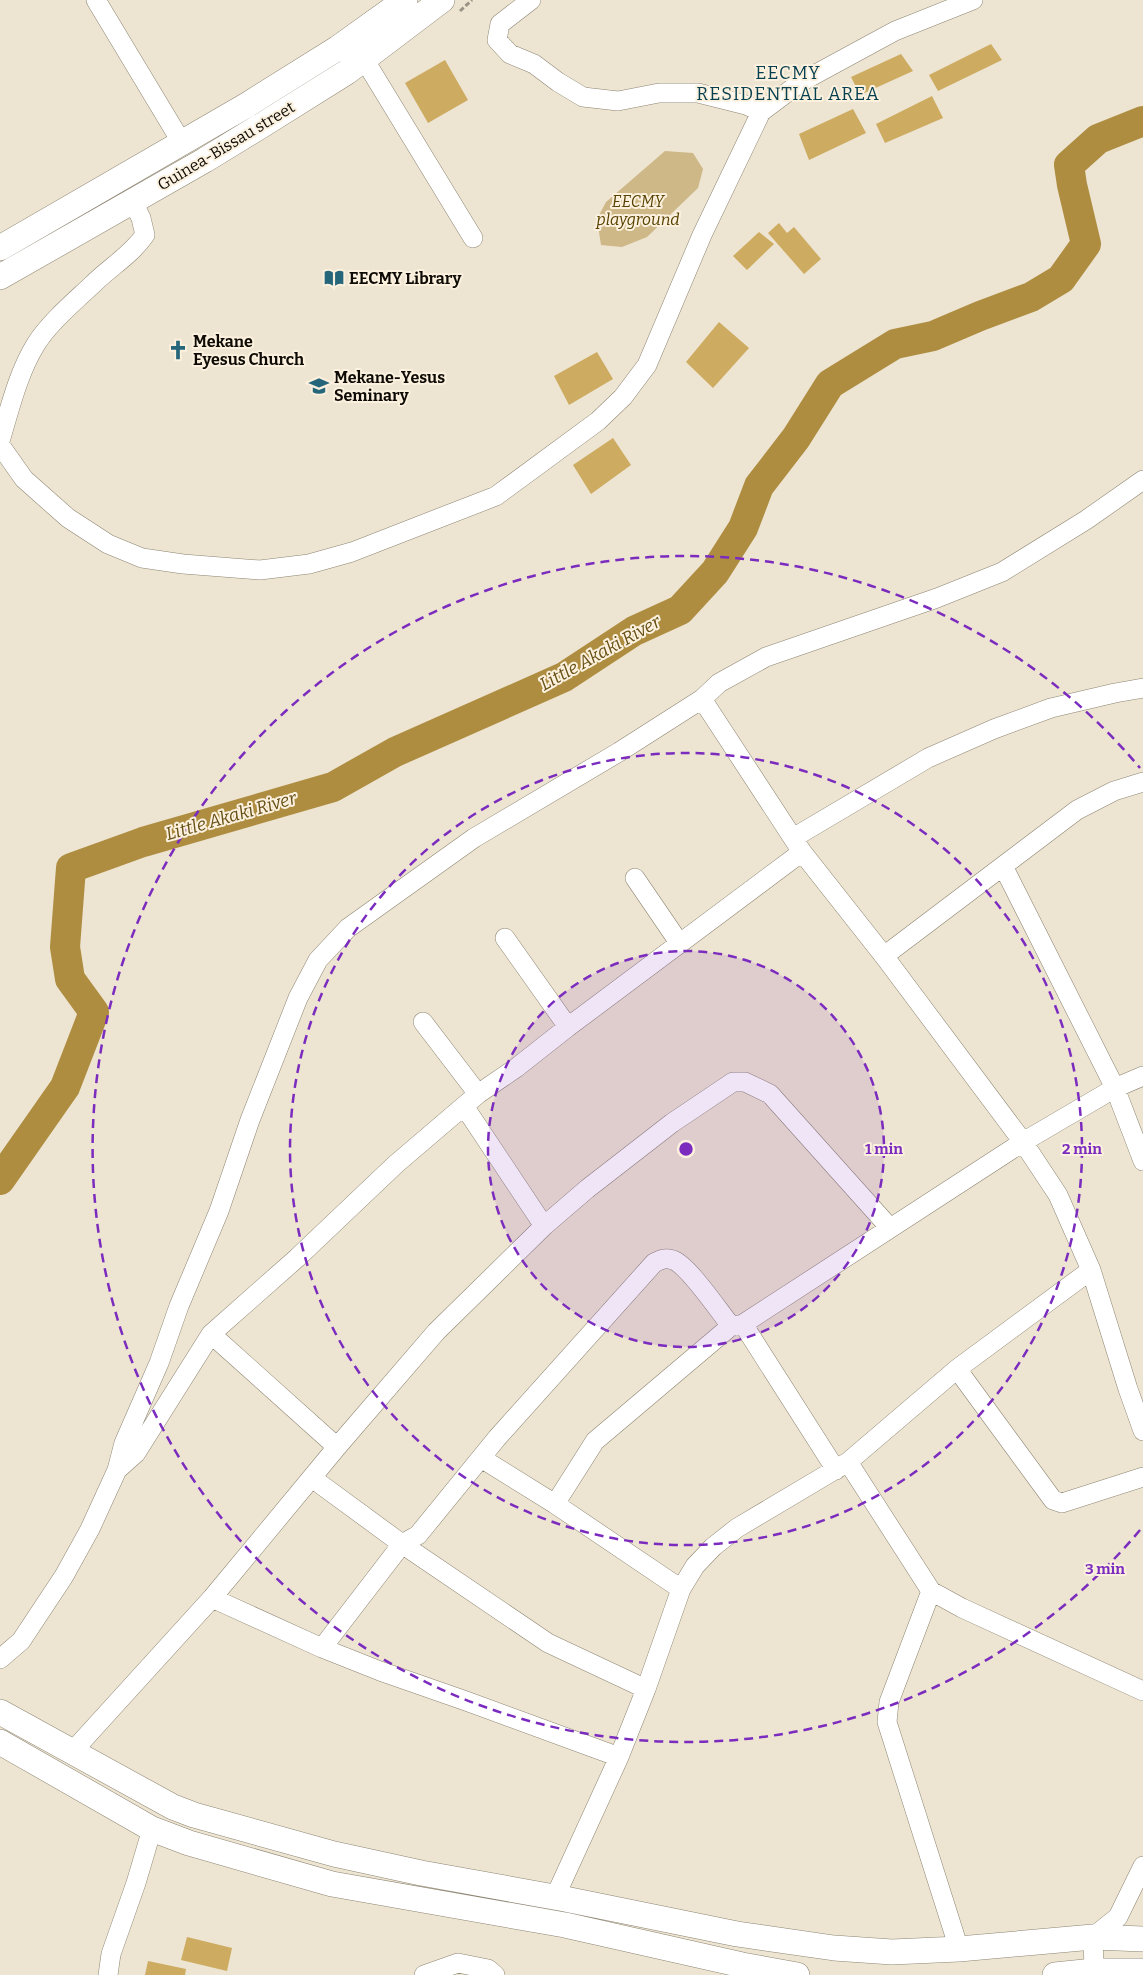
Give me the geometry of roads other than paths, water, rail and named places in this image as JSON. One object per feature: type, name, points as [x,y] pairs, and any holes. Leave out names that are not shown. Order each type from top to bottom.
[{"type":"main road","points":[[0,248],[182,143],[338,48],[405,0]]},
{"type":"main road","name":"Guinea-Bissau street","points":[[0,277],[228,146],[364,59],[442,0]]},
{"type":"main road","points":[[0,1712],[173,1807],[194,1815],[334,1854],[422,1873],[555,1897],[737,1934],[834,1948],[892,1952],[959,1949],[1093,1937],[1143,1939]]},
{"type":"main road","points":[[0,1742],[159,1832],[332,1884],[565,1925],[742,1965],[797,1975]]},
{"type":"main road","points":[[159,1832],[173,1807]]},
{"type":"main road","points":[[1056,1975],[1094,1971],[1143,1971]]},
{"type":"street","points":[[96,0],[182,143]]},
{"type":"street","points":[[531,0],[500,24],[497,40],[510,54],[534,64],[558,82],[583,97],[618,101],[659,93],[698,93],[746,105],[761,112]]},
{"type":"street","points":[[0,445],[24,479],[68,518],[108,544],[142,558],[183,564],[260,570],[309,564],[352,552],[496,496],[598,421],[623,397],[647,365],[702,236],[761,112],[801,82],[895,30],[973,0]]},
{"type":"street","points":[[364,59],[473,238]]},
{"type":"street","points":[[0,441],[18,380],[37,343],[81,295],[135,250],[145,235],[142,218],[132,202]]},
{"type":"street","points":[[0,1659],[21,1641],[64,1576],[90,1529],[117,1470],[124,1443],[159,1363],[179,1306],[218,1211],[250,1120],[298,998],[318,960],[348,928],[474,838],[619,752],[702,699],[719,683],[766,657],[937,598],[1002,572],[1086,520],[1143,480]]},
{"type":"street","points":[[117,1470],[136,1453],[211,1334],[297,1258],[396,1164],[478,1094],[516,1068],[680,944],[798,845],[928,758],[994,729],[1051,708],[1143,688]]},
{"type":"street","points":[[702,699],[798,845],[884,956],[1023,1142],[1058,1195],[1091,1270],[1143,1431]]},
{"type":"street","points":[[884,956],[1077,810],[1114,790],[1143,782]]},
{"type":"street","points":[[1002,866],[1115,1088],[1143,1161]]},
{"type":"street","points":[[635,878],[680,944]]},
{"type":"street","points":[[505,938],[568,1027]]},
{"type":"street","points":[[423,1022],[478,1094]]},
{"type":"street","points":[[555,1504],[595,1441],[737,1325],[1023,1142],[1115,1088],[1143,1076]]},
{"type":"street","points":[[72,1752],[212,1598],[337,1446],[436,1332],[544,1226],[587,1189],[672,1123],[733,1082],[745,1082],[770,1094],[890,1228]]},
{"type":"street","points":[[464,1106],[544,1226]]},
{"type":"street","points":[[322,1648],[402,1544],[418,1535],[497,1438],[654,1264],[663,1259],[673,1260],[684,1267],[737,1325],[842,1466],[931,1591],[962,1608],[1143,1691]]},
{"type":"street","points":[[555,1897],[619,1757],[646,1689],[681,1589],[695,1566],[713,1547],[737,1528],[842,1466],[957,1369],[1091,1270]]},
{"type":"street","points":[[211,1334],[337,1446]]},
{"type":"street","points":[[957,1369],[1053,1500],[1062,1503],[1143,1477]]},
{"type":"street","points":[[482,1458],[555,1504],[681,1589]]},
{"type":"street","points":[[312,1478],[402,1544],[548,1643],[646,1689]]},
{"type":"street","points":[[931,1591],[889,1702],[887,1722],[959,1949]]},
{"type":"street","points":[[212,1598],[380,1672],[619,1757]]},
{"type":"street","points":[[108,1975],[111,1954],[136,1883],[159,1832]]},
{"type":"street","points":[[1094,1971],[1093,1937],[1118,1918],[1143,1866]]},
{"type":"street","points":[[424,1975],[458,1963],[488,1969],[495,1975]]},
{"type":"waterway","name":"Little Akaki River","points":[[0,1180],[65,1087],[94,1012],[70,979],[65,947],[71,868],[143,842],[333,787],[395,752],[564,677],[634,631],[680,610],[715,572],[743,528],[759,486],[796,438],[830,384],[895,344],[933,336],[1031,297],[1061,279],[1086,244],[1069,165],[1098,139],[1143,121]]},
{"type":"place","name":"EECMY Library","points":[[334,278]]},
{"type":"place","name":"Mekane Eyesus Church","points":[[178,350]]},
{"type":"place","name":"Mekane-Yesus Seminary","points":[[319,386]]},
{"type":"district","name":"EECMY RESIDENTIAL AREA","points":[[788,83]]},
{"type":"park label","name":"EECMY playground","points":[[638,210]]}]
